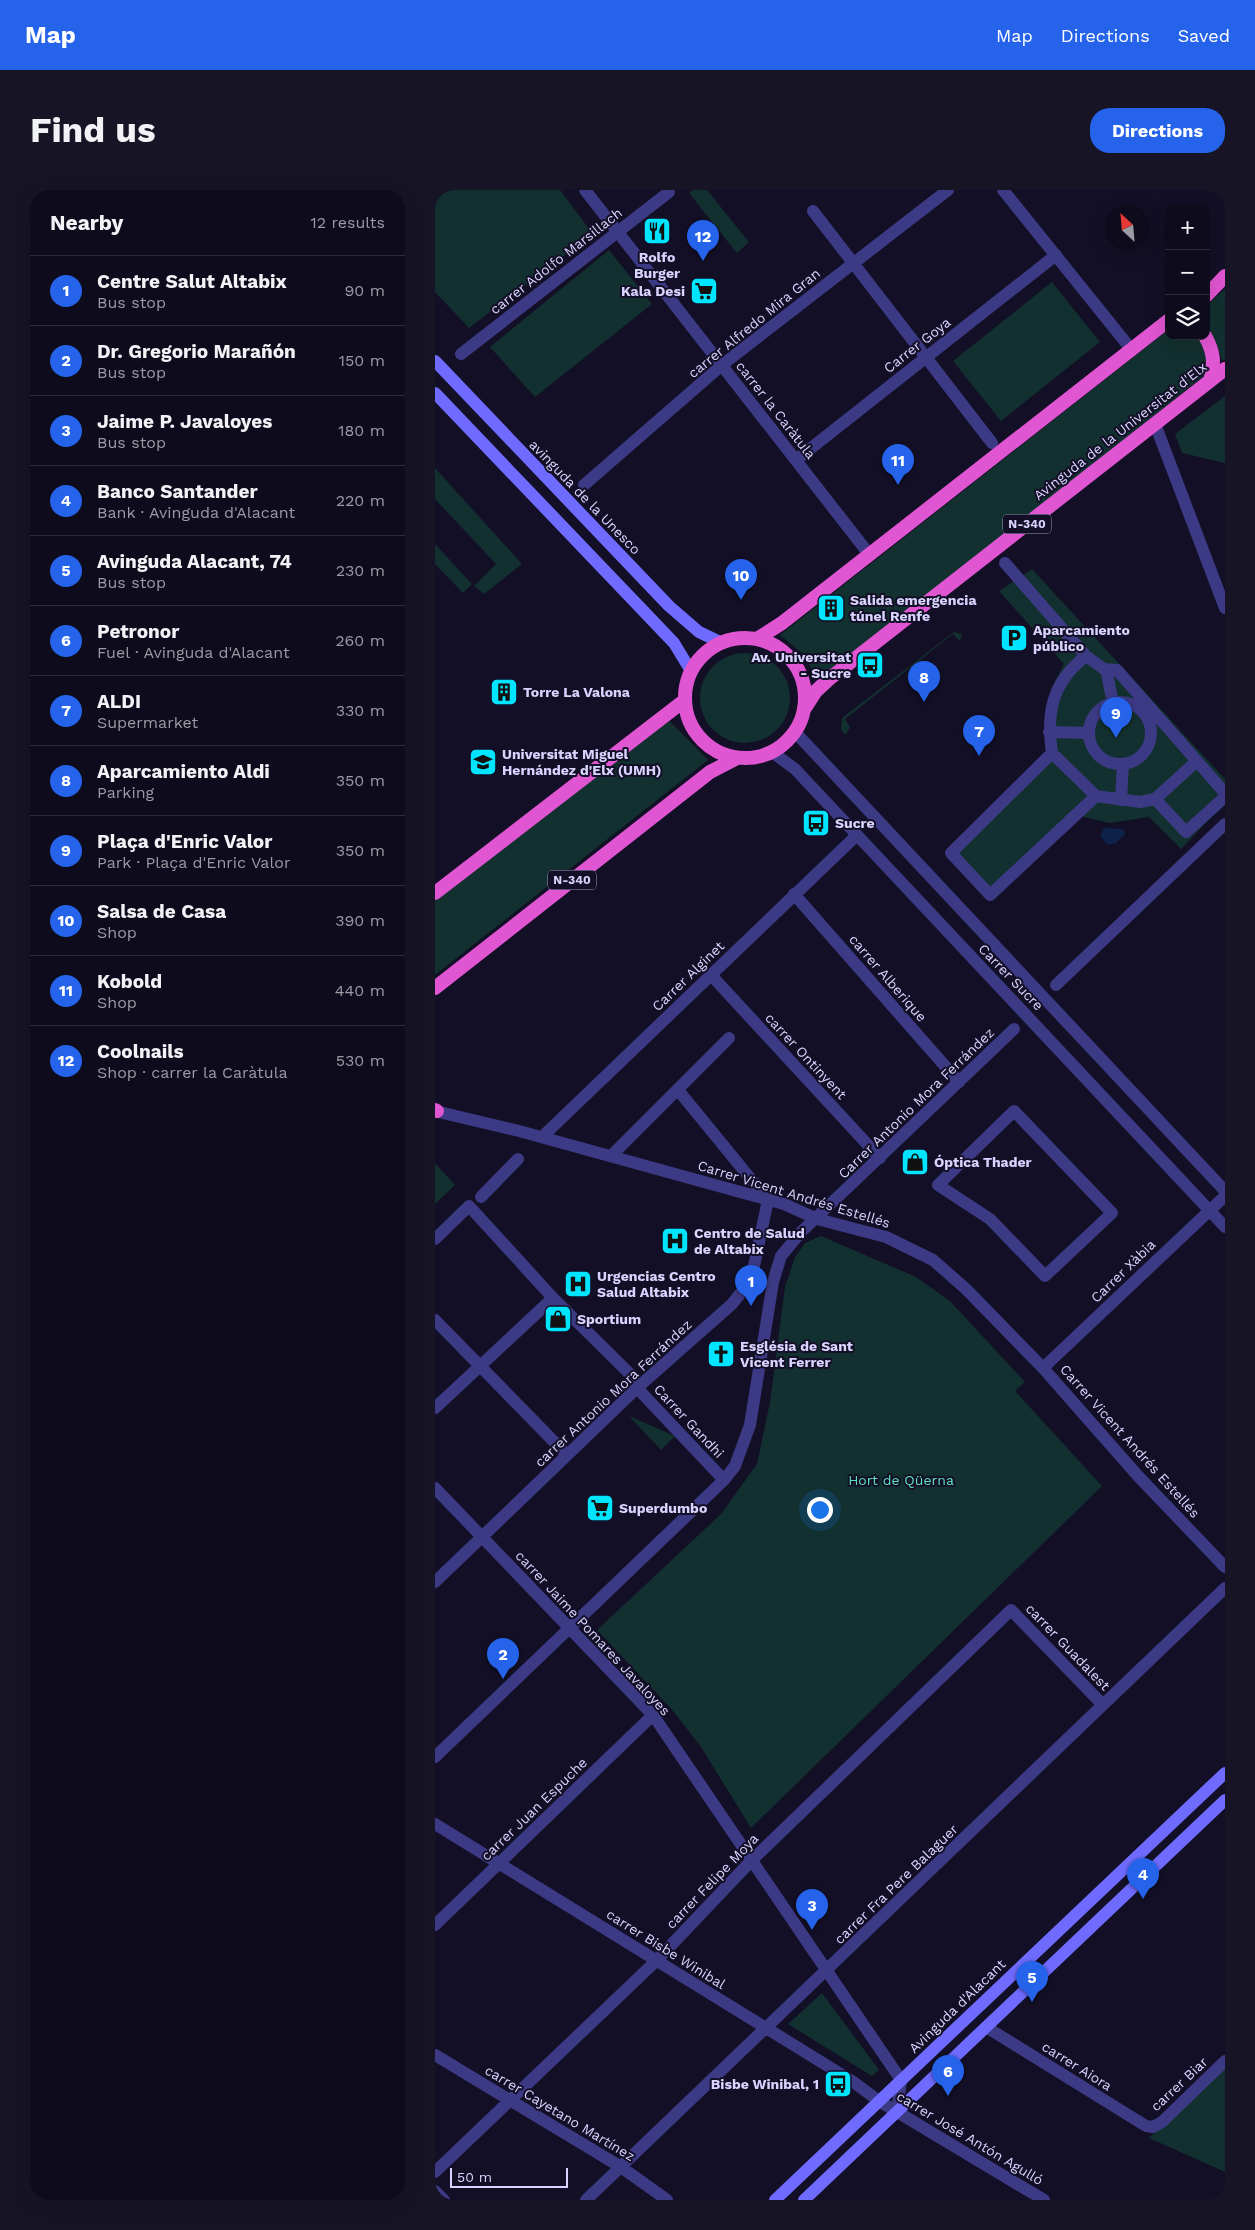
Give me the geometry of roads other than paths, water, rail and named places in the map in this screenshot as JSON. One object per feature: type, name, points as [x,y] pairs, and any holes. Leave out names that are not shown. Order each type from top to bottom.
[{"type":"highway","points":[[1207,295],[1225,276]]},
{"type":"highway","name":"N-340","points":[[757,639],[782,623],[1165,323]]},
{"type":"highway","points":[[1207,340],[1212,349],[1214,366],[1210,381]]},
{"type":"highway","name":"Avinguda de la Universitat d'Elx","points":[[805,708],[816,692],[829,679],[1225,369]]},
{"type":"highway","name":"N-340","points":[[745,638],[757,639],[780,649],[798,669],[805,694],[805,708],[795,732],[785,744],[772,752],[749,758],[737,758],[721,754],[707,745],[695,733],[688,717],[685,700],[686,685],[691,671],[709,650],[722,643],[745,638]]},
{"type":"highway","points":[[435,894],[685,700]]},
{"type":"highway","name":"N-340","points":[[435,988],[710,772],[737,758]]},
{"type":"main road","name":"avinguda de la Unesco","points":[[435,361],[669,606],[699,632],[722,643]]},
{"type":"main road","points":[[435,393],[674,643],[691,671]]},
{"type":"main road","name":"Avinguda d'Alacant","points":[[775,2200],[1225,1773]]},
{"type":"main road","points":[[804,2200],[1225,1800]]},
{"type":"street","name":"carrer la Caràtula","points":[[585,190],[869,554]]},
{"type":"street","name":"carrer Alfredo Mira Gran","points":[[584,485],[722,365],[948,190]]},
{"type":"street","points":[[1003,190],[1131,349]]},
{"type":"street","name":"carrer Adolfo Marsillach","points":[[461,354],[669,192]]},
{"type":"street","points":[[813,211],[992,442]]},
{"type":"street","name":"Carrer Goya","points":[[796,460],[1056,255]]},
{"type":"street","points":[[1155,424],[1225,608]]},
{"type":"street","points":[[1005,563],[1086,656],[1106,669],[1117,670],[1225,793]]},
{"type":"street","points":[[1086,656],[1074,666],[1057,690],[1049,720],[1049,732],[1052,754],[1096,796],[1140,802],[1155,799],[1197,761]]},
{"type":"street","points":[[1106,669],[1113,703]]},
{"type":"street","points":[[1113,703],[1128,703],[1137,707],[1145,714],[1150,723],[1151,737],[1145,752],[1137,759],[1123,764],[1108,762],[1099,756],[1093,748],[1089,733],[1092,719],[1099,710],[1113,703]]},
{"type":"street","name":"Carrer Sucre","points":[[795,732],[1225,1191]]},
{"type":"street","points":[[1049,732],[1089,733]]},
{"type":"street","points":[[1151,737],[1177,738]]},
{"type":"street","name":"Carrer Sucre","points":[[772,752],[795,769],[1225,1227]]},
{"type":"street","points":[[1052,754],[951,853],[990,895],[1096,796]]},
{"type":"street","points":[[1121,800],[1123,764]]},
{"type":"street","points":[[1155,799],[1187,832],[1225,797]]},
{"type":"street","points":[[1056,985],[1225,824]]},
{"type":"street","name":"Carrer Alginet","points":[[542,1137],[856,836]]},
{"type":"street","name":"carrer Alberique","points":[[795,894],[959,1082]]},
{"type":"street","name":"carrer Ontinyent","points":[[711,975],[880,1158]]},
{"type":"street","name":"Carrer Antonio Mora Ferrández","points":[[435,1757],[725,1480],[735,1466],[750,1425],[773,1282],[781,1256],[801,1232],[817,1219],[1014,1029]]},
{"type":"street","points":[[611,1156],[729,1038]]},
{"type":"street","points":[[678,1090],[768,1200]]},
{"type":"street","name":"Carrer Vicent Andrés Estellés","points":[[436,1111],[542,1137],[768,1200],[817,1219],[886,1236],[933,1260],[966,1289],[1043,1368],[1138,1476],[1225,1567]]},
{"type":"street","points":[[1014,1111],[1112,1212],[1045,1276],[990,1219],[938,1185],[1014,1111]]},
{"type":"street","points":[[481,1197],[519,1159]]},
{"type":"street","name":"Carrer Xàbia","points":[[1043,1368],[1225,1196]]},
{"type":"street","name":"carrer Antonio Mora Ferrández","points":[[435,1582],[637,1388],[732,1304],[751,1280],[768,1200]]},
{"type":"street","name":"Carrer Gandhi","points":[[435,1239],[469,1206],[553,1298],[633,1377],[637,1388],[725,1480]]},
{"type":"street","points":[[435,1408],[553,1298]]},
{"type":"street","points":[[435,1320],[567,1455]]},
{"type":"street","name":"carrer Jaime Pomares Javaloyes","points":[[435,1488],[653,1715],[901,2080]]},
{"type":"street","name":"carrer Fra Pere Balaguer","points":[[586,2200],[1225,1588]]},
{"type":"street","name":"carrer Guadalest","points":[[1011,1610],[1103,1705]]},
{"type":"street","name":"carrer Felipe Moya","points":[[435,2172],[656,1961],[751,1860],[1011,1610]]},
{"type":"street","name":"carrer Juan Espuche","points":[[435,1925],[653,1715]]},
{"type":"street","name":"carrer Bisbe Winibal","points":[[435,1824],[766,2028],[879,2101]]},
{"type":"street","name":"carrer Aiora","points":[[986,2027],[1146,2126],[1153,2127]]},
{"type":"street","name":"carrer Cayetano Martínez","points":[[435,2055],[621,2167],[667,2200]]},
{"type":"street","name":"carrer Biar","points":[[1153,2127],[1161,2122],[1225,2061]]},
{"type":"street","points":[[897,2112],[901,2080]]},
{"type":"street","name":"carrer José Antón Agulló","points":[[879,2101],[1044,2200]]},
{"type":"street","points":[[435,2191],[444,2200]]},
{"type":"water","points":[[1104,828],[1123,829],[1125,834],[1115,844],[1107,844],[1100,836]]},
{"type":"place","name":"Rolfo Burger","points":[[657,231]]},
{"type":"place","name":"Coolnails","points":[[703,261]]},
{"type":"place","name":"Kala Desi","points":[[704,291]]},
{"type":"place","name":"Kobold","points":[[898,485]]},
{"type":"place","name":"Salsa de Casa","points":[[741,600]]},
{"type":"place","name":"Salida emergencia túnel Renfe","points":[[831,608]]},
{"type":"place","name":"Aparcamiento público","points":[[1014,638]]},
{"type":"place","name":"Av. Universitat - Sucre","points":[[870,665]]},
{"type":"place","name":"Torre La Valona","points":[[504,692]]},
{"type":"place","name":"Aparcamiento Aldi","points":[[924,702]]},
{"type":"place","name":"Plaça d'Enric Valor","points":[[1116,738]]},
{"type":"place","name":"ALDI","points":[[979,756]]},
{"type":"place","name":"Universitat Miguel Hernández d'Elx (UMH)","points":[[483,762]]},
{"type":"place","name":"Sucre","points":[[816,823]]},
{"type":"place","name":"Óptica Thader","points":[[915,1162]]},
{"type":"place","name":"Centro de Salud de Altabix","points":[[675,1241]]},
{"type":"place","name":"Urgencias Centro Salud Altabix","points":[[578,1284]]},
{"type":"place","name":"Centre Salut Altabix","points":[[751,1306]]},
{"type":"place","name":"Sportium","points":[[558,1319]]},
{"type":"place","name":"Església de Sant Vicent Ferrer","points":[[721,1354]]},
{"type":"place","name":"Superdumbo","points":[[600,1508]]},
{"type":"place","name":"Dr. Gregorio Marañón","points":[[503,1679]]},
{"type":"place","name":"Banco Santander","points":[[1143,1899]]},
{"type":"place","name":"Jaime P. Javaloyes","points":[[812,1930]]},
{"type":"place","name":"Avinguda Alacant, 74","points":[[1032,2002]]},
{"type":"place","name":"Bisbe Winibal, 1","points":[[838,2084]]},
{"type":"place","name":"Petronor","points":[[948,2096]]},
{"type":"park label","name":"Hort de Qüerna","points":[[901,1480]]}]
